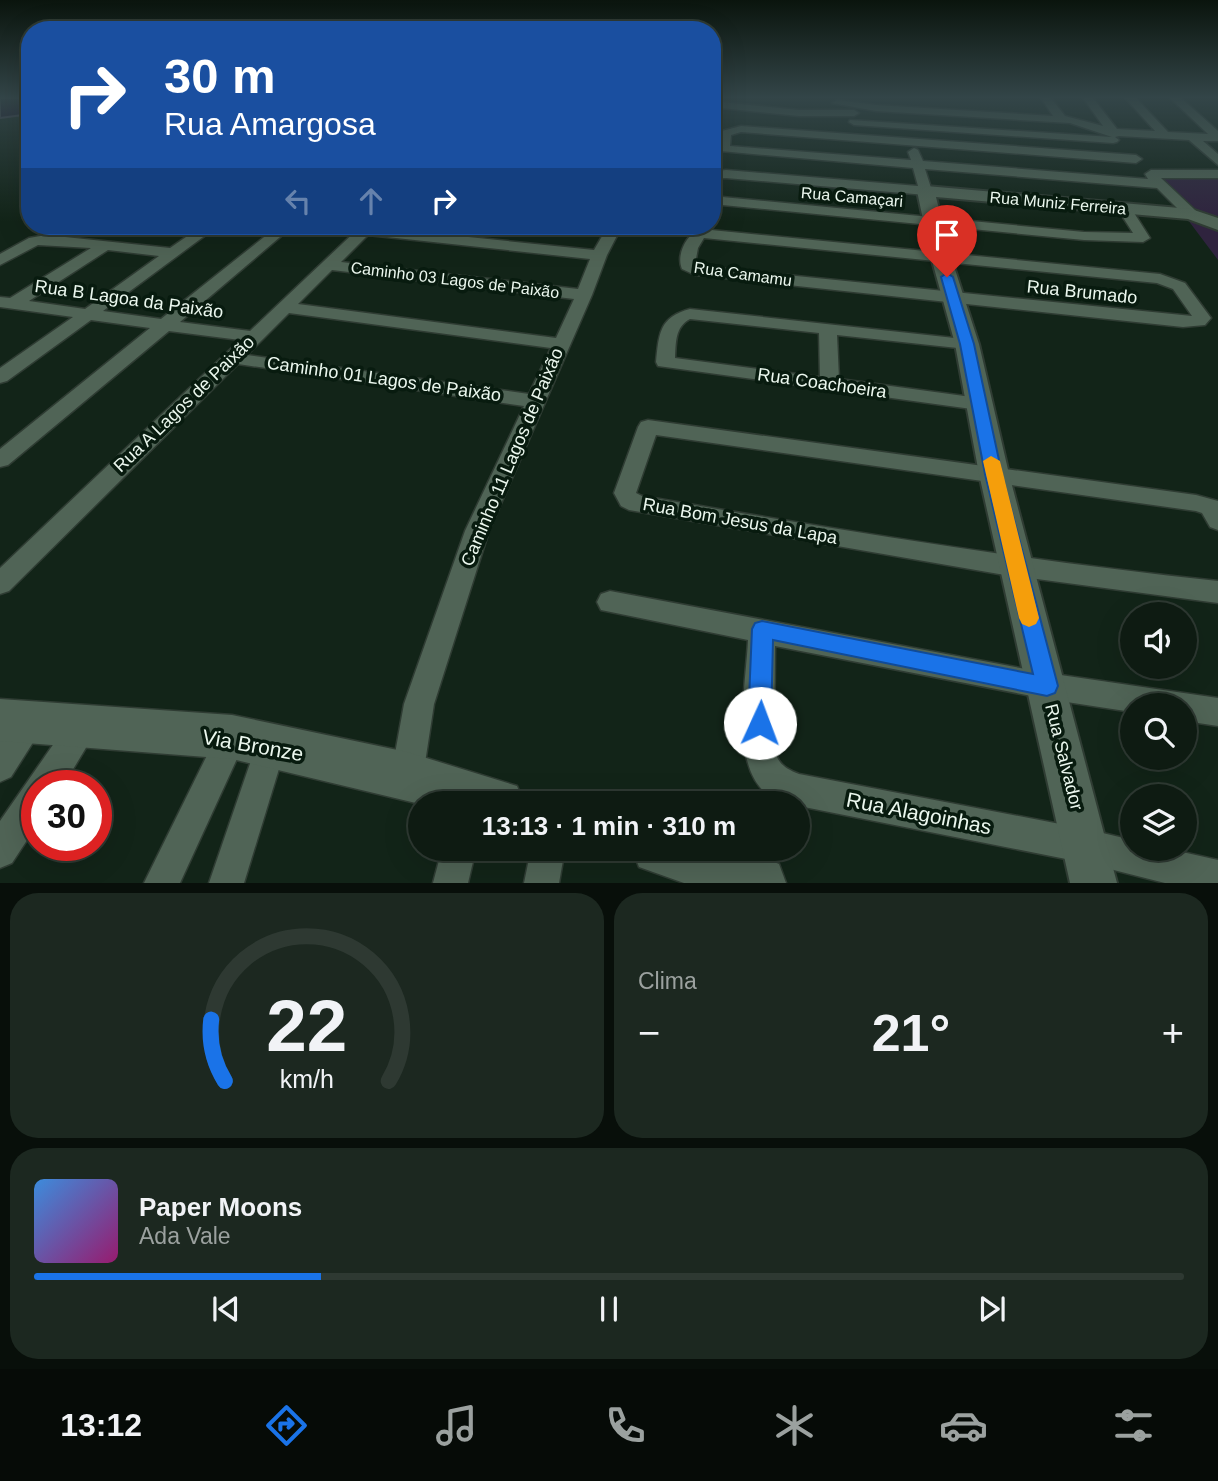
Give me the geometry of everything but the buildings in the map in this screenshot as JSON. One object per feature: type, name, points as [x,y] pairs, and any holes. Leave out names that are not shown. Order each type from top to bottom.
[{"type":"main road","name":"Via Bronze","points":[[15,721],[252,741],[407,776],[453,791]]},
{"type":"main road","points":[[699,861],[760,883]]},
{"type":"street","points":[[725,139],[726,150],[802,156],[925,193]]},
{"type":"street","points":[[802,156],[803,139]]},
{"type":"street","points":[[868,139],[1136,159]]},
{"type":"street","points":[[981,139],[985,148]]},
{"type":"street","name":"Rua Muniz Ferreira","points":[[1119,139],[1191,214]]},
{"type":"street","points":[[1195,139],[1218,161]]},
{"type":"street","name":"Rua Salvador","points":[[912,143],[941,257],[967,344],[994,474],[1094,883]]},
{"type":"street","points":[[721,174],[925,193],[1160,184]]},
{"type":"street","points":[[1151,174],[1218,174]]},
{"type":"street","name":"Rua Muniz Ferreira","points":[[925,193],[1191,214],[1218,224]]},
{"type":"street","name":"Rua Camaçari","points":[[721,202],[925,193],[1143,239],[1124,208]]},
{"type":"street","name":"Rua Camamu","points":[[721,234],[941,257]]},
{"type":"street","points":[[0,377],[198,235]]},
{"type":"street","points":[[0,460],[275,235]]},
{"type":"street","name":"Rua A Lagos de Paixão","points":[[0,584],[359,235]]},
{"type":"street","points":[[427,235],[599,255]]},
{"type":"street","name":"Caminho 11 Lagos de Paixão","points":[[407,776],[419,704],[477,531],[610,235]]},
{"type":"street","name":"Rua Camamu","points":[[697,235],[692,241],[687,265],[689,268],[952,297]]},
{"type":"street","points":[[0,260],[27,245],[46,239],[173,253]]},
{"type":"street","points":[[7,303],[105,246]]},
{"type":"street","name":"Rua Brumado","points":[[941,257],[1160,279],[1175,283],[1202,318],[1199,321],[1182,322],[952,297]]},
{"type":"street","name":"Caminho 03 Lagos de Paixão","points":[[327,265],[584,295]]},
{"type":"street","name":"Rua B Lagoa da Paixão","points":[[7,303],[253,337]]},
{"type":"street","points":[[283,307],[561,344]]},
{"type":"street","name":"Rua Coachoeira","points":[[828,329],[690,314],[677,317],[674,321],[669,333],[665,362],[979,404]]},
{"type":"street","points":[[830,384],[828,329],[967,344]]},
{"type":"street","name":"Caminho 01 Lagos de Paixão","points":[[232,358],[535,401]]},
{"type":"street","name":"Rua Bom Jesus da Lapa","points":[[1218,521],[1210,507],[1196,503],[648,427],[625,493],[629,500],[637,504],[1016,567],[1218,592]]},
{"type":"street","points":[[610,601],[1047,686],[1120,697]]},
{"type":"street","name":"Rua Alagoinhas","points":[[762,629],[759,747],[765,773],[774,781],[799,790],[1086,846],[1218,878]]},
{"type":"street","points":[[1197,709],[1218,712]]},
{"type":"street","points":[[0,765],[15,721]]},
{"type":"street","points":[[55,770],[84,726]]},
{"type":"street","points":[[161,883],[252,741]]},
{"type":"street","points":[[226,883],[252,741]]},
{"type":"street","points":[[0,851],[21,820]]},
{"type":"street","points":[[450,883],[456,861]]},
{"type":"street","points":[[541,883],[546,861]]},
{"type":"shaded area","points":[[1158,176],[1218,176],[1218,221],[1192,208]]},
{"type":"shaded area","points":[[1185,216],[1218,228],[1218,260]]},
{"type":"slow traffic","points":[[991,461],[1029,618]]},
{"type":"route","points":[[760,723],[762,629],[1047,686],[994,474],[967,344],[947,277]]}]
